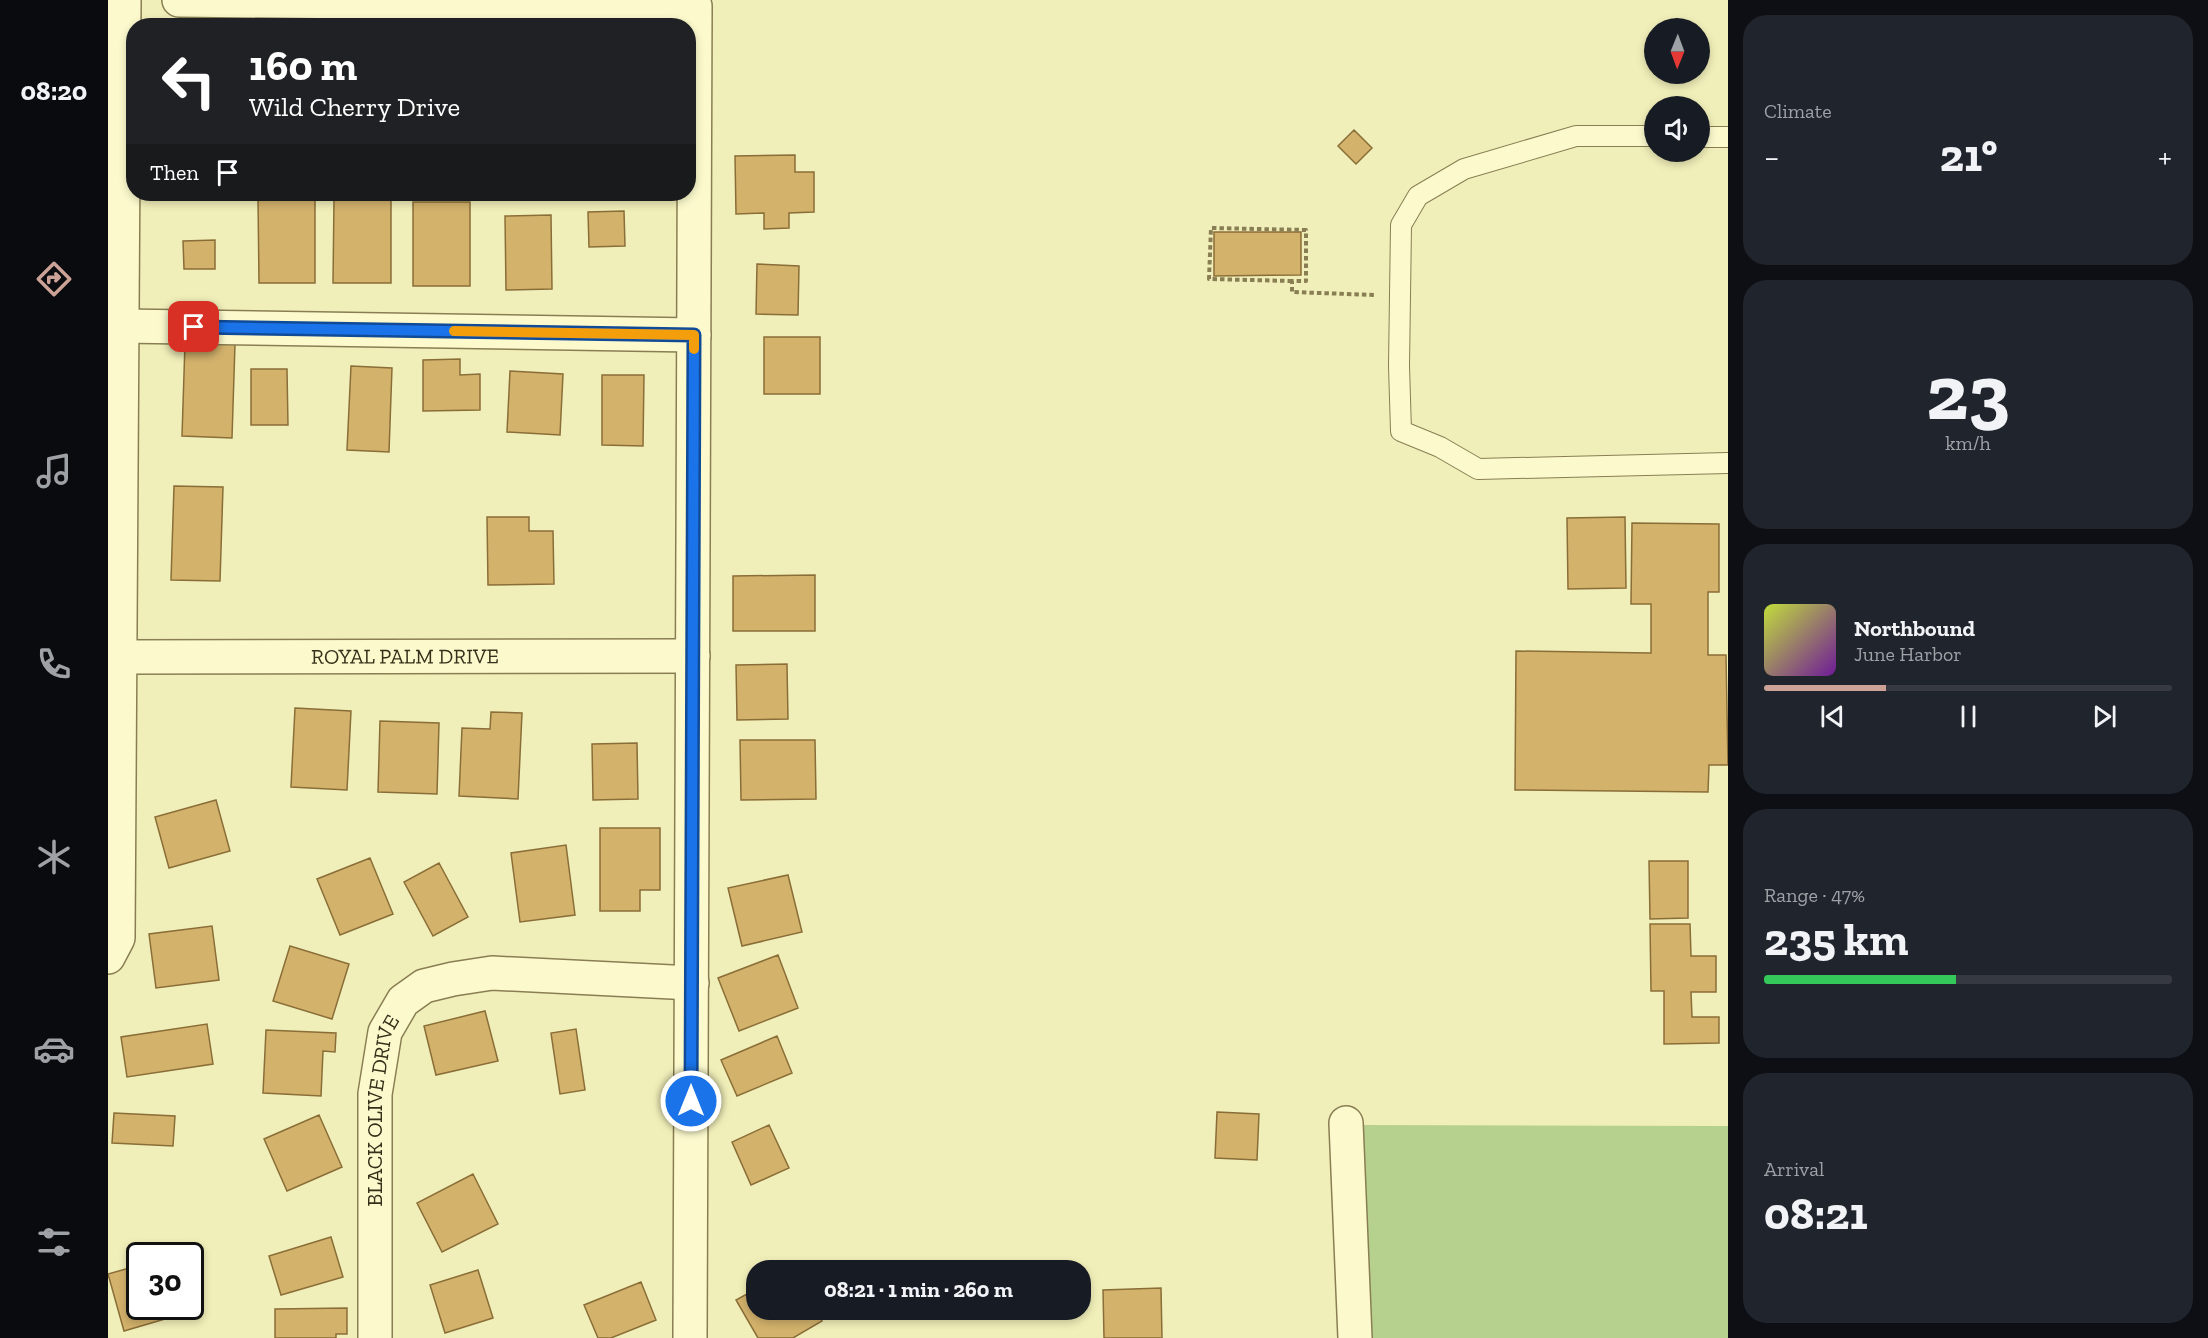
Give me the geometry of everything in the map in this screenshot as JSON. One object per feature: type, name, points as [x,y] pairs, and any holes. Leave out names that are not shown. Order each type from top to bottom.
[{"type":"street","points":[[108,957],[118,938],[124,0]]},
{"type":"street","points":[[178,0],[695,6],[695,18]]},
{"type":"street","points":[[690,1338],[694,201]]},
{"type":"street","points":[[122,326],[694,335]]},
{"type":"street","name":"ROYAL PALM DRIVE","points":[[119,657],[693,656]]},
{"type":"street","name":"BLACK OLIVE DRIVE","points":[[375,1338],[375,1094],[385,1032],[403,1001],[424,986],[492,973],[692,983]]},
{"type":"street","points":[[1346,1123],[1355,1338]]},
{"type":"lane","points":[[1644,136],[1576,136],[1464,169],[1419,196],[1401,225],[1399,366],[1401,431],[1440,447],[1478,469],[1728,464]]},
{"type":"lane","points":[[1710,136],[1728,137]]},
{"type":"path","points":[[1211,228],[1306,230],[1306,281],[1292,281],[1209,279],[1211,228]]},
{"type":"path","points":[[1292,281],[1292,292],[1400,296]]},
{"type":"green space","points":[[1362,1125],[1728,1126],[1728,1338],[1371,1338]]},
{"type":"building","points":[[1354,130],[1372,148],[1356,164],[1338,146]]},
{"type":"building","points":[[795,155],[795,172],[814,172],[814,212],[789,213],[789,228],[764,229],[764,213],[736,214],[735,156]]},
{"type":"building","points":[[258,201],[315,201],[315,283],[259,283]]},
{"type":"building","points":[[334,201],[391,201],[391,283],[333,283]]},
{"type":"building","points":[[413,202],[470,202],[470,286],[413,286]]},
{"type":"building","points":[[624,211],[625,246],[589,247],[588,212]]},
{"type":"building","points":[[551,215],[552,289],[506,290],[505,216]]},
{"type":"building","points":[[1214,232],[1301,232],[1301,275],[1214,276]]},
{"type":"building","points":[[215,240],[215,269],[184,269],[183,241]]},
{"type":"building","points":[[757,264],[799,266],[798,315],[756,314]]},
{"type":"building","points":[[764,337],[820,337],[820,394],[764,394]]},
{"type":"building","points":[[185,343],[235,344],[232,438],[182,436]]},
{"type":"building","points":[[460,359],[460,375],[480,374],[480,410],[423,411],[423,360]]},
{"type":"building","points":[[351,366],[392,368],[389,452],[347,450]]},
{"type":"building","points":[[251,369],[287,369],[288,425],[251,425]]},
{"type":"building","points":[[510,371],[563,374],[560,435],[507,432]]},
{"type":"building","points":[[602,375],[644,375],[643,446],[602,445]]},
{"type":"building","points":[[174,486],[223,487],[220,581],[171,580]]},
{"type":"building","points":[[487,517],[529,517],[529,531],[553,531],[554,584],[488,585]]},
{"type":"building","points":[[1625,517],[1626,588],[1568,589],[1567,518]]},
{"type":"building","points":[[1632,523],[1719,524],[1719,592],[1708,592],[1708,655],[1726,655],[1728,765],[1709,765],[1708,792],[1515,790],[1516,651],[1651,653],[1651,604],[1631,604]]},
{"type":"building","points":[[815,575],[815,631],[733,631],[733,576]]},
{"type":"building","points":[[787,664],[788,719],[737,720],[736,665]]},
{"type":"building","points":[[295,708],[351,711],[347,790],[291,787]]},
{"type":"building","points":[[491,712],[522,713],[518,799],[459,796],[462,728],[490,729]]},
{"type":"building","points":[[380,721],[439,723],[437,794],[378,792]]},
{"type":"building","points":[[740,740],[815,740],[816,799],[741,800]]},
{"type":"building","points":[[637,743],[638,799],[593,800],[592,744]]},
{"type":"building","points":[[216,800],[230,851],[169,868],[155,817]]},
{"type":"building","points":[[600,828],[660,828],[660,890],[640,890],[640,911],[600,911]]},
{"type":"building","points":[[566,845],[575,915],[520,922],[511,853]]},
{"type":"building","points":[[370,858],[393,914],[340,935],[317,879]]},
{"type":"building","points":[[1649,861],[1688,861],[1688,918],[1650,919]]},
{"type":"building","points":[[439,863],[468,917],[433,936],[404,882]]},
{"type":"building","points":[[788,875],[802,932],[742,946],[728,888]]},
{"type":"building","points":[[1650,924],[1690,924],[1691,956],[1716,956],[1716,992],[1691,992],[1692,1017],[1719,1017],[1719,1043],[1664,1044],[1664,991],[1651,991]]},
{"type":"building","points":[[212,926],[219,980],[156,988],[149,934]]},
{"type":"building","points":[[290,946],[349,964],[332,1019],[273,1001]]},
{"type":"building","points":[[778,955],[798,1008],[739,1031],[718,978]]},
{"type":"building","points":[[485,1011],[498,1061],[436,1075],[424,1026]]},
{"type":"building","points":[[207,1024],[213,1064],[127,1077],[121,1037]]},
{"type":"building","points":[[576,1029],[585,1090],[560,1094],[551,1033]]},
{"type":"building","points":[[266,1030],[336,1033],[335,1052],[323,1051],[321,1096],[263,1093]]},
{"type":"building","points":[[777,1036],[792,1073],[737,1096],[721,1060]]},
{"type":"building","points":[[1217,1112],[1259,1114],[1257,1160],[1215,1158]]},
{"type":"building","points":[[114,1113],[175,1116],[173,1146],[112,1143]]},
{"type":"building","points":[[319,1115],[342,1167],[287,1191],[264,1139]]},
{"type":"building","points":[[769,1125],[789,1168],[751,1185],[732,1142]]},
{"type":"building","points":[[473,1174],[498,1224],[442,1252],[417,1203]]},
{"type":"building","points":[[331,1237],[343,1277],[281,1295],[269,1256]]},
{"type":"building","points":[[126,1269],[126,1320],[162,1320],[124,1331],[108,1274]]},
{"type":"building","points":[[478,1270],[493,1318],[445,1333],[430,1285]]},
{"type":"building","points":[[641,1282],[656,1320],[611,1338],[598,1338],[584,1305]]},
{"type":"building","points":[[1161,1288],[1162,1338],[1104,1338],[1103,1290]]},
{"type":"building","points":[[746,1294],[746,1317],[736,1300]]},
{"type":"building","points":[[347,1308],[347,1334],[336,1334],[336,1338],[275,1338],[275,1309]]},
{"type":"building","points":[[748,1320],[822,1321],[793,1338],[758,1338]]},
{"type":"slow traffic","points":[[454,331],[694,335],[694,349]]},
{"type":"route","points":[[194,327],[694,335],[691,1101]]}]
